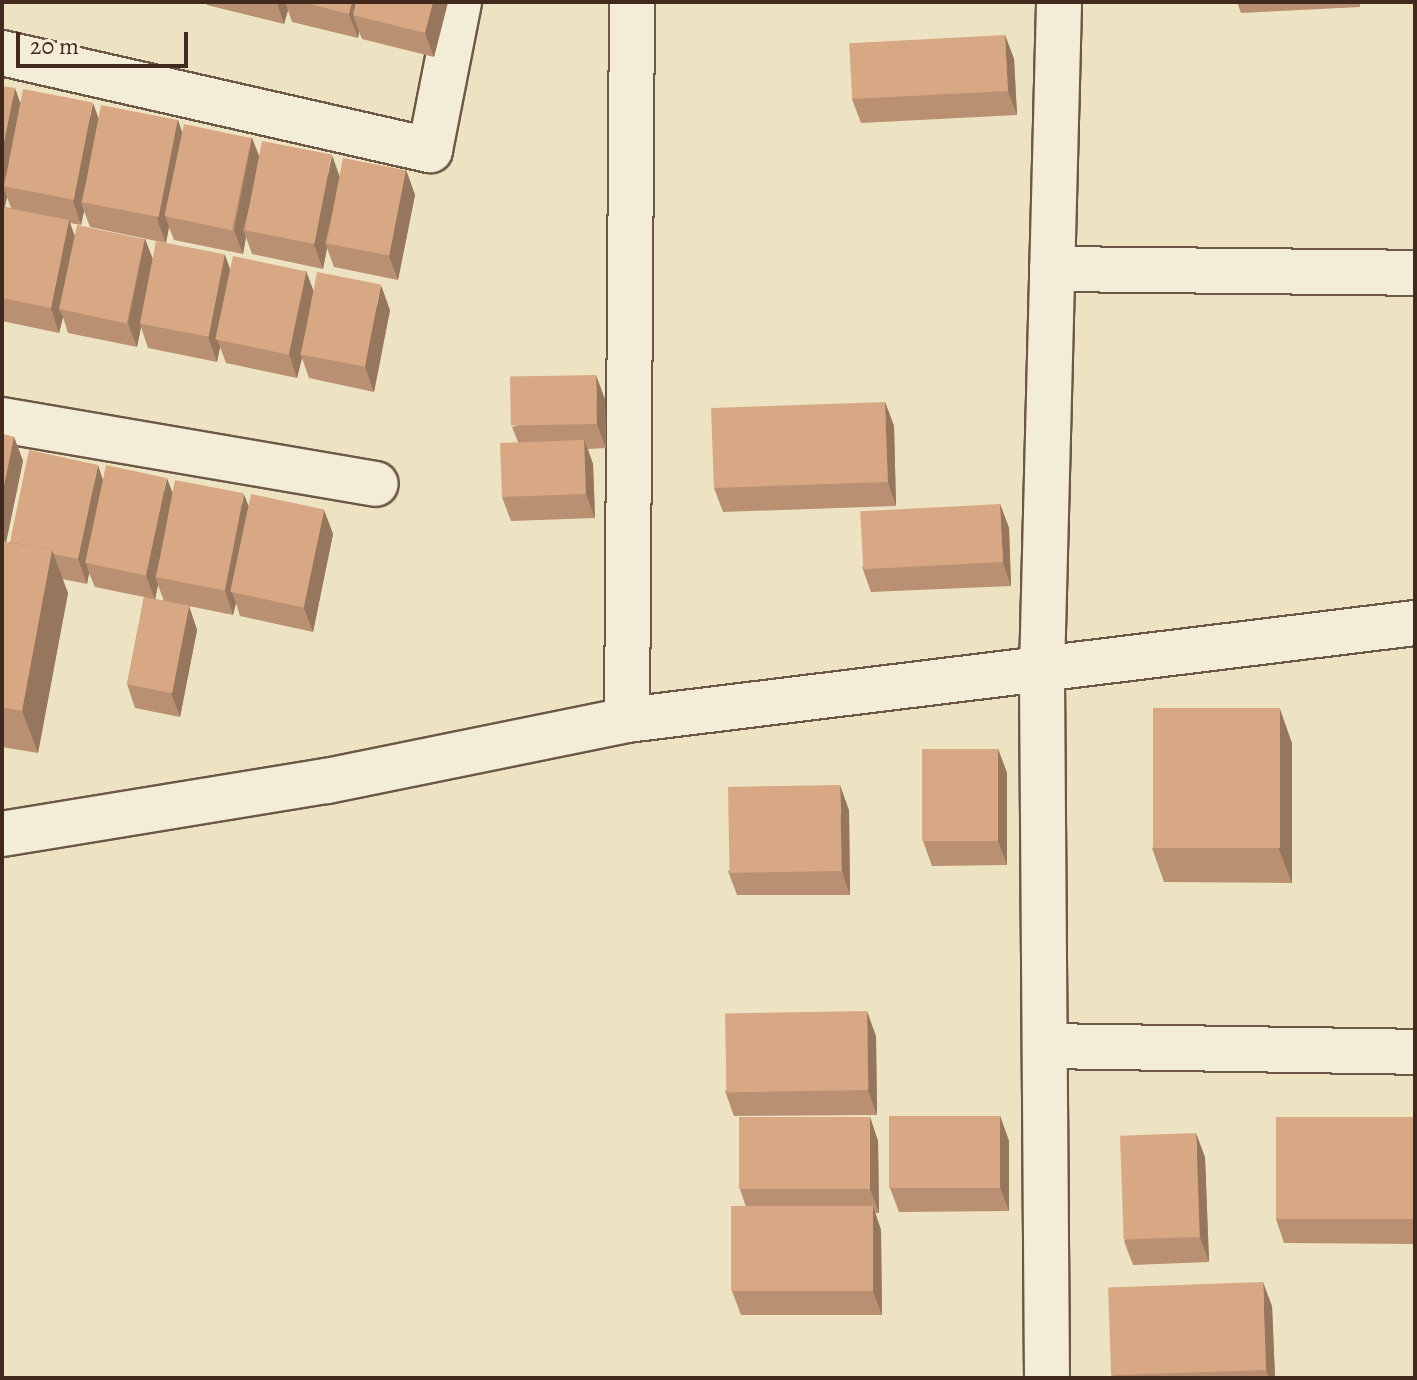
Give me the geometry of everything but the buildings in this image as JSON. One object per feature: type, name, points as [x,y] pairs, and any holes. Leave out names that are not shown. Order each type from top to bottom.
[{"type":"street","points":[[2,53],[430,150],[459,2]]},
{"type":"street","points":[[627,720],[632,2]]},
{"type":"street","points":[[1047,1378],[1042,671],[1059,2]]},
{"type":"street","points":[[1052,269],[1415,273]]},
{"type":"street","points":[[2,420],[376,484]]},
{"type":"street","points":[[2,834],[327,781],[627,720],[1415,623]]},
{"type":"street","points":[[1045,1046],[1415,1052]]}]
